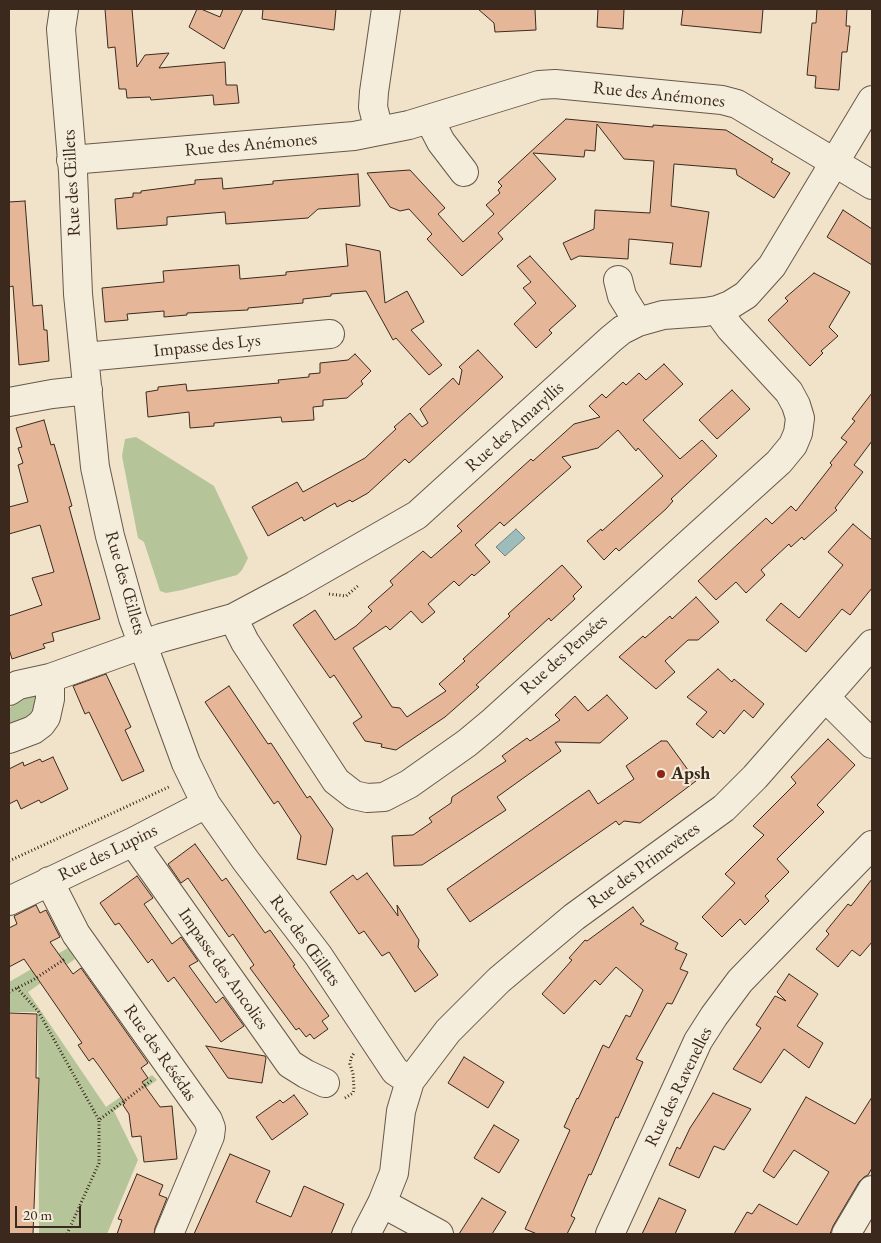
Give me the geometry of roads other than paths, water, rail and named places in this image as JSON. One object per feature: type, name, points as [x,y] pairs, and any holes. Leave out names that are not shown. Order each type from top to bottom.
[{"type":"street","name":"Rue des Œillets","points":[[64,9],[61,29],[71,160],[74,172],[78,294],[95,467],[110,536],[129,606],[186,763],[206,804],[246,861],[318,955],[395,1071],[410,1081]]},
{"type":"street","points":[[379,131],[373,106],[386,9]]},
{"type":"street","name":"Rue des Anémones","points":[[71,160],[354,136],[429,119],[540,85],[555,84],[722,100],[737,104],[872,185]]},
{"type":"street","name":"Rue des Amaryllis","points":[[9,691],[18,685],[50,678],[143,645],[233,618],[295,585],[417,515],[611,339],[638,322],[663,315],[717,310],[730,305],[746,295],[772,266],[872,100]]},
{"type":"street","points":[[429,119],[441,142],[464,172]]},
{"type":"street","points":[[618,280],[622,296],[638,322]]},
{"type":"street","name":"Rue des Pensées","points":[[233,618],[245,642],[336,781],[354,795],[367,798],[384,797],[408,784],[467,743],[491,723],[778,462],[793,445],[798,433],[800,418],[789,392],[730,328],[717,310]]},
{"type":"street","name":"Impasse des Lys","points":[[85,357],[330,334]]},
{"type":"street","points":[[9,402],[88,390]]},
{"type":"street","name":"Rue des Primevères","points":[[410,1081],[448,1032],[498,980],[574,916],[724,808],[755,777],[872,644]]},
{"type":"street","points":[[9,739],[32,730],[41,724],[46,717],[50,699],[50,678]]},
{"type":"street","points":[[826,698],[872,744]]},
{"type":"street","name":"Rue des Lupins","points":[[9,901],[133,842],[206,804]]},
{"type":"street","name":"Impasse des Ancolies","points":[[133,842],[290,1064],[325,1083]]},
{"type":"street","name":"Rue des Ravenelles","points":[[610,1234],[698,1041],[714,1016],[740,981],[872,845]]},
{"type":"street","name":"Rue des Résédas","points":[[50,881],[76,934],[208,1120],[211,1128],[210,1136],[175,1232]]},
{"type":"street","points":[[366,1234],[382,1203],[394,1173],[402,1110],[410,1081]]},
{"type":"street","points":[[846,1234],[872,1190]]},
{"type":"street","points":[[382,1203],[439,1234]]},
{"type":"water","points":[[516,529],[525,538],[505,556],[496,547]]},
{"type":"place","name":"Apsh","points":[[661,774]]}]
